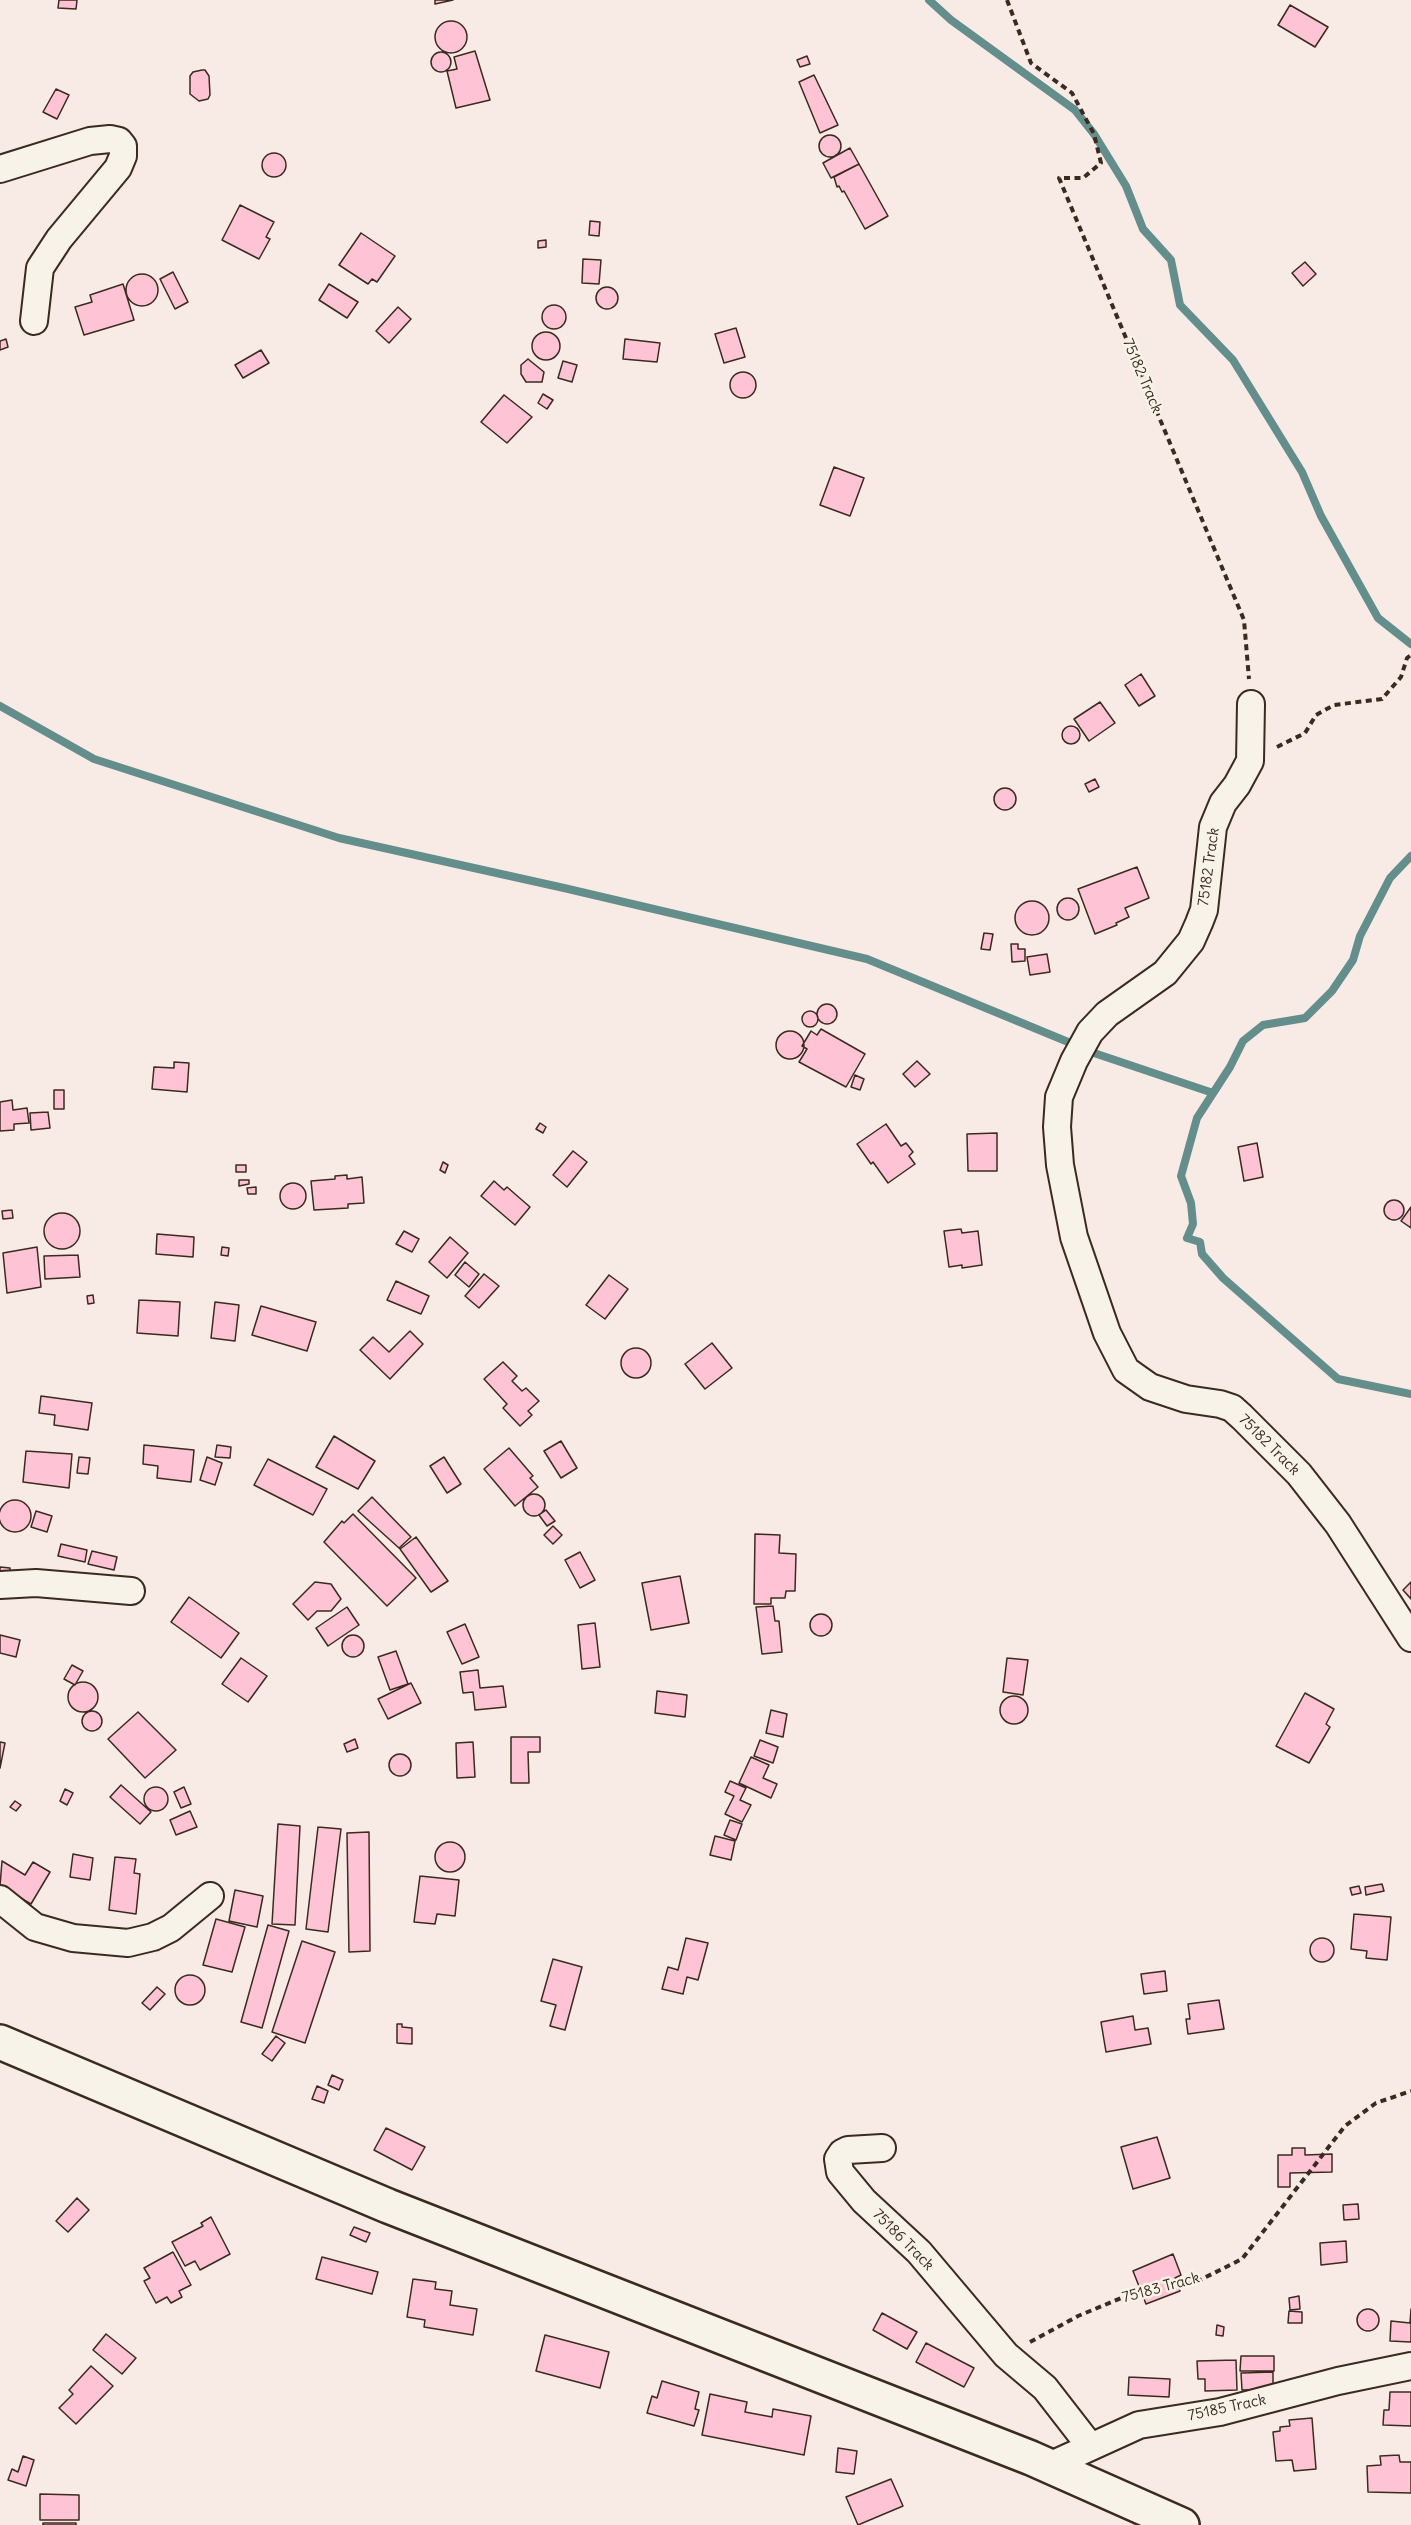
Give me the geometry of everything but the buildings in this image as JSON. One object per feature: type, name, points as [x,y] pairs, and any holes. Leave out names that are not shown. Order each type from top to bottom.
[{"type":"street","points":[[0,169],[90,141],[110,139],[119,141],[123,146],[123,156],[118,168],[59,239],[40,268],[34,321]]},
{"type":"street","name":"75182 Track","points":[[1251,704],[1250,761],[1237,786],[1223,803],[1213,827],[1204,910],[1191,941],[1165,973],[1107,1014],[1090,1032],[1059,1097],[1057,1127],[1066,1198],[1074,1237],[1103,1323],[1126,1370],[1150,1387],[1186,1399],[1220,1404],[1232,1408],[1242,1417],[1299,1474],[1338,1524],[1411,1638]]},
{"type":"street","points":[[0,1585],[36,1583],[131,1591]]},
{"type":"street","points":[[0,1899],[35,1927],[73,1938],[128,1943],[153,1937],[171,1928],[210,1896]]},
{"type":"street","points":[[0,2042],[388,2206],[1049,2466],[1182,2525]]},
{"type":"street","name":"75186 Track","points":[[882,2148],[842,2152],[838,2159],[840,2172],[864,2201],[919,2252],[1006,2355]]},
{"type":"street","points":[[1006,2355],[1045,2388],[1090,2446]]},
{"type":"street","name":"75185 Track","points":[[1049,2466],[1140,2425],[1220,2412],[1338,2381],[1411,2366]]},
{"type":"path","name":"75182 Track","points":[[1007,0],[1031,63],[1072,93],[1094,134],[1101,163],[1083,178],[1059,178],[1244,620],[1251,704]]},
{"type":"path","points":[[1250,761],[1305,733],[1316,715],[1334,705],[1382,699],[1401,677],[1407,658],[1411,656]]},
{"type":"path","name":"75183 Track","points":[[1006,2355],[1078,2316],[1131,2294],[1198,2281],[1242,2259],[1345,2126],[1376,2103],[1411,2091]]},
{"type":"waterway","points":[[929,0],[951,20],[1075,110],[1094,134],[1126,186],[1143,229],[1171,260],[1180,305],[1233,360],[1302,472],[1321,516],[1378,618],[1411,644]]},
{"type":"waterway","points":[[0,706],[94,759],[339,838],[867,959],[1073,1044]]},
{"type":"waterway","points":[[1411,856],[1390,878],[1360,936],[1353,960],[1332,991],[1305,1018],[1263,1025],[1243,1041],[1230,1067],[1197,1118],[1181,1176],[1191,1203],[1193,1224],[1187,1238],[1200,1242],[1202,1254],[1223,1278],[1338,1379],[1411,1394]]},
{"type":"waterway","points":[[1091,1052],[1213,1093]]}]
